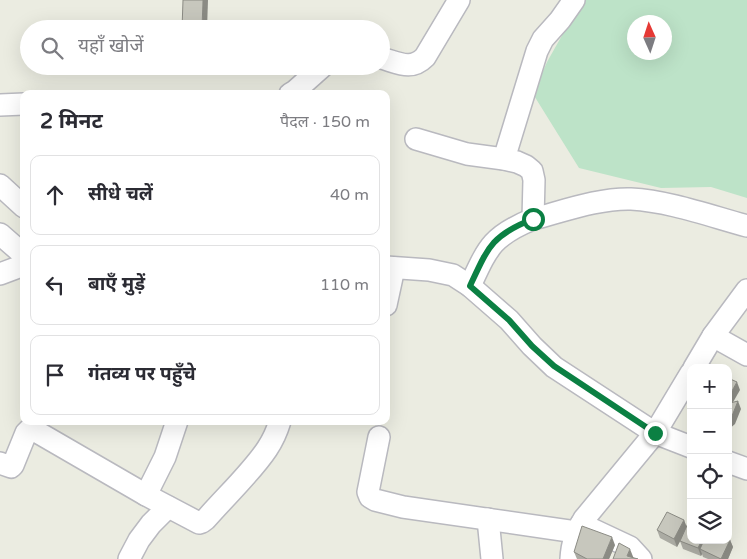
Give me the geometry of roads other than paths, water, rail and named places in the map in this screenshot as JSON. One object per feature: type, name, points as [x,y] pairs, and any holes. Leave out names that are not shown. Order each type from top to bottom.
[{"type":"street","points":[[390,61],[411,66],[420,63],[426,57],[459,0]]},
{"type":"street","points":[[504,159],[537,51],[543,39],[574,0]]},
{"type":"street","points":[[296,90],[313,75]]},
{"type":"street","points":[[0,105],[20,104]]},
{"type":"street","points":[[416,139],[466,154],[504,159],[526,166],[532,171],[534,180],[533,219]]},
{"type":"street","points":[[0,185],[20,203]]},
{"type":"street","points":[[470,286],[484,255],[500,236],[518,225],[533,219],[595,202],[630,199],[661,203],[747,226]]},
{"type":"street","points":[[0,234],[20,252]]},
{"type":"street","points":[[0,274],[20,266]]},
{"type":"street","points":[[390,268],[430,270],[453,275],[470,286],[509,320],[532,346],[554,366],[655,433],[687,445]]},
{"type":"street","points":[[696,364],[713,336],[747,290]]},
{"type":"street","points":[[713,336],[747,355]]},
{"type":"street","points":[[571,559],[572,545],[584,519],[655,433],[687,380]]},
{"type":"street","points":[[146,495],[165,457],[177,425]]},
{"type":"street","points":[[0,463],[10,467],[13,465],[26,433],[32,429],[195,522],[202,522],[251,470],[267,450],[279,425]]},
{"type":"street","points":[[379,437],[368,492],[370,497],[375,500],[403,507],[488,520],[579,528],[630,548],[642,559]]},
{"type":"street","points":[[732,463],[747,469]]},
{"type":"street","points":[[129,559],[139,540],[151,524],[168,507]]},
{"type":"street","points":[[488,520],[492,559]]}]
